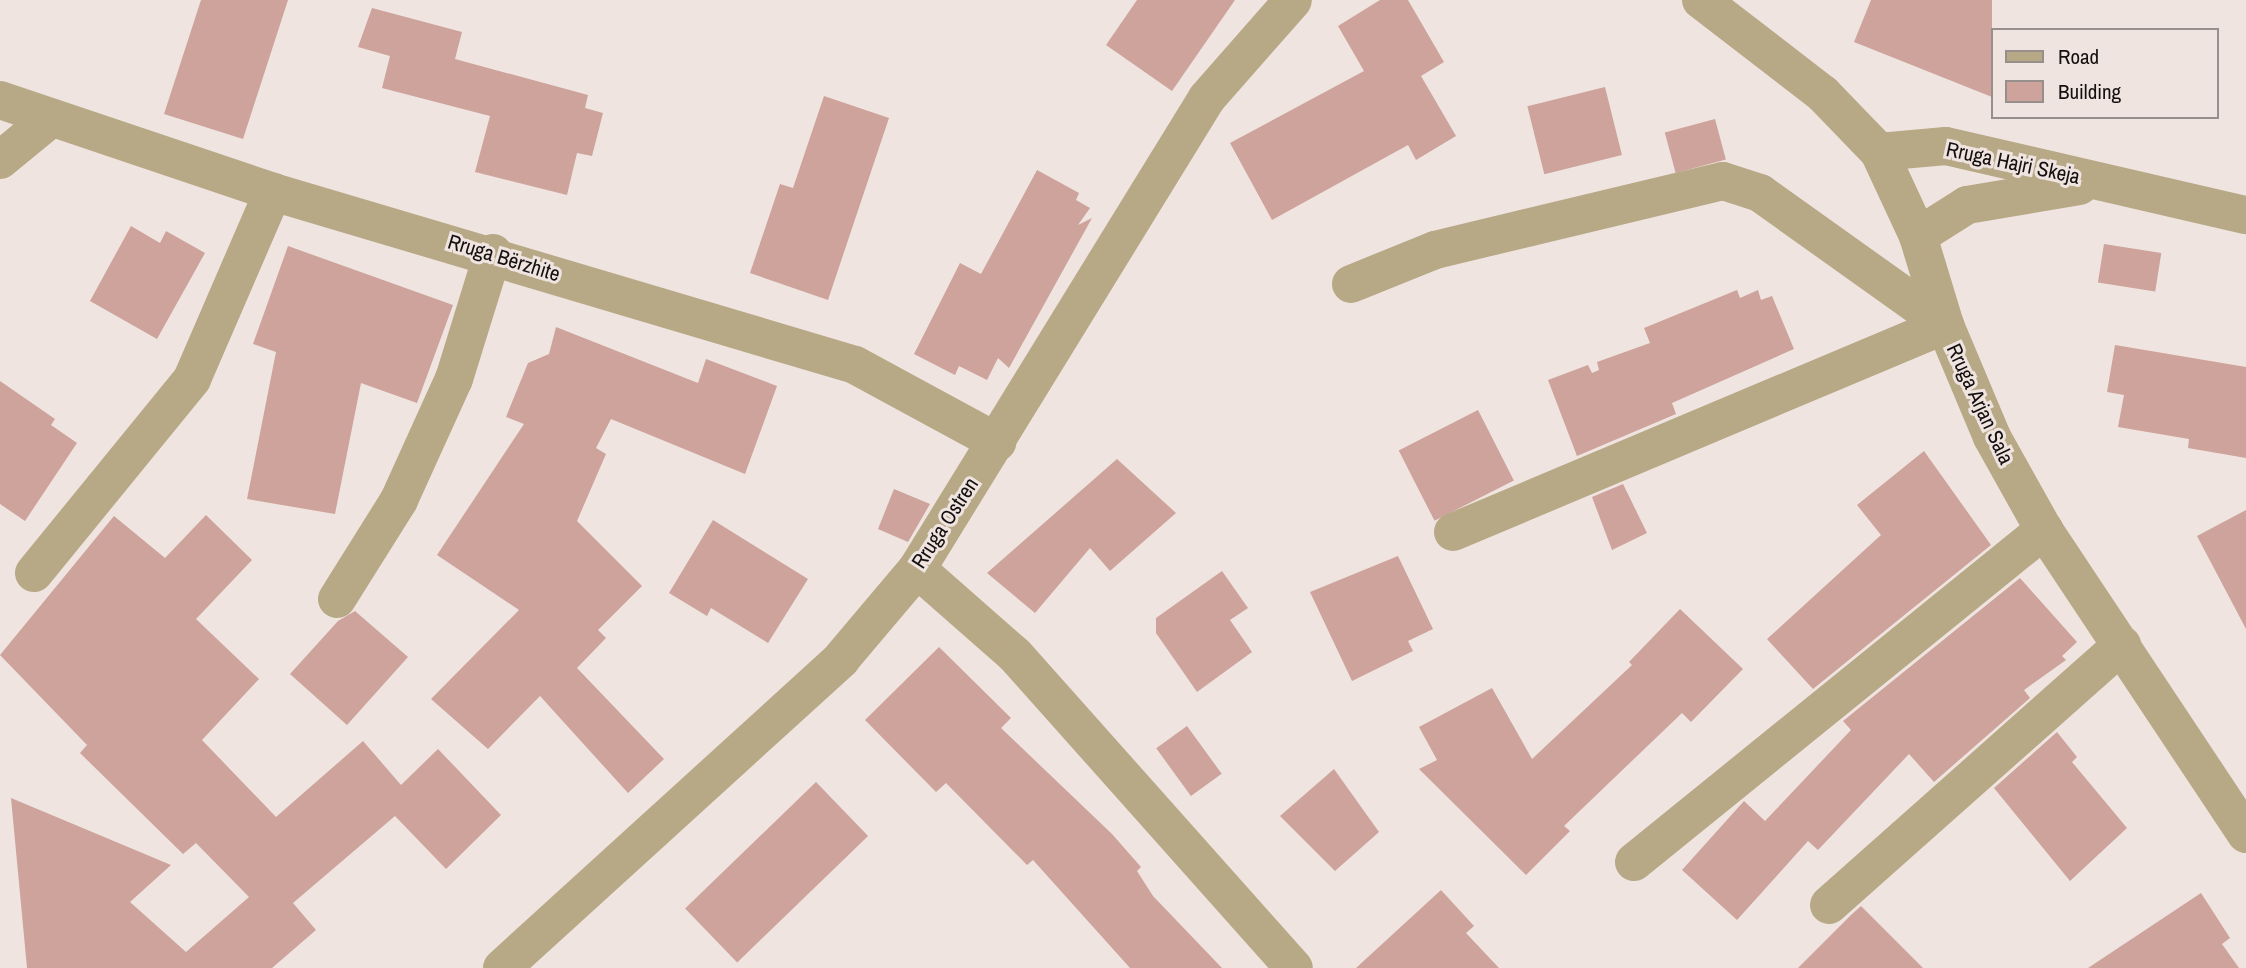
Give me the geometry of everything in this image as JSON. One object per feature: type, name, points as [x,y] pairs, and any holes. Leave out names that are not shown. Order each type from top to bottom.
[{"type":"street","name":"Rruga Ostren","points":[[502,968],[841,659],[917,569],[1207,98],[1293,0]]},
{"type":"street","name":"Rruga Arjan Sala","points":[[1701,0],[1823,94],[1879,152],[1918,236],[1945,325],[1992,437],[2044,530],[2246,834]]},
{"type":"street","name":"Rruga Bërzhite","points":[[0,100],[273,192],[493,253],[855,365],[997,442]]},
{"type":"street","points":[[0,160],[50,119]]},
{"type":"street","name":"Rruga Hajri Skeja","points":[[1879,152],[1946,146],[2246,215]]},
{"type":"street","points":[[1351,285],[1435,250],[1723,181],[1760,193],[1945,325]]},
{"type":"street","name":"Rruga Hajri Skeja","points":[[1918,236],[1966,205],[2027,191],[2105,184]]},
{"type":"street","points":[[34,573],[192,379],[273,192]]},
{"type":"street","points":[[337,599],[399,500],[454,379],[493,253]]},
{"type":"street","points":[[1453,532],[1945,325]]},
{"type":"street","points":[[1634,862],[2044,530]]},
{"type":"street","points":[[917,569],[1015,656],[1294,968]]},
{"type":"street","points":[[1829,905],[2122,645]]},
{"type":"building","points":[[201,0],[288,0],[243,139],[164,114]]},
{"type":"building","points":[[1137,0],[1235,0],[1172,91],[1106,45]]},
{"type":"building","points":[[1380,0],[1408,0],[1444,62],[1421,76],[1456,136],[1416,160],[1408,145],[1272,220],[1230,143],[1364,71],[1338,26]]},
{"type":"building","points":[[1871,0],[1992,0],[1990,96],[1854,42]]},
{"type":"building","points":[[372,8],[462,32],[455,59],[588,95],[585,108],[603,113],[592,156],[577,153],[567,195],[475,172],[490,116],[382,88],[390,56],[358,47]]},
{"type":"building","points":[[1605,87],[1622,155],[1544,174],[1527,106]]},
{"type":"building","points":[[824,96],[889,118],[828,300],[750,273],[780,184],[793,188]]},
{"type":"building","points":[[1715,119],[1726,160],[1676,173],[1665,132]]},
{"type":"building","points":[[1037,170],[1079,193],[1076,200],[1090,208],[1078,225],[1092,218],[1009,368],[998,358],[987,380],[959,366],[955,375],[914,354],[960,263],[981,274]]},
{"type":"building","points":[[131,226],[160,243],[166,231],[205,253],[157,339],[90,301]]},
{"type":"building","points":[[2104,244],[2161,253],[2155,292],[2098,283]]},
{"type":"building","points":[[288,246],[453,305],[417,403],[361,383],[335,514],[247,499],[276,352],[253,344]]},
{"type":"building","points":[[1737,290],[1740,298],[1758,290],[1761,300],[1772,296],[1794,349],[1672,403],[1676,414],[1577,456],[1548,380],[1588,365],[1592,373],[1599,370],[1597,362],[1650,343],[1644,328]]},
{"type":"building","points":[[556,327],[698,383],[706,359],[777,386],[745,474],[611,419],[596,448],[606,454],[577,521],[642,586],[598,630],[606,638],[577,668],[664,759],[628,793],[540,696],[488,749],[431,699],[519,610],[437,555],[524,424],[506,417],[528,363],[549,354]]},
{"type":"building","points":[[2115,345],[2246,367],[2246,458],[2188,448],[2189,439],[2118,427],[2124,395],[2107,392]]},
{"type":"building","points":[[0,381],[55,419],[51,425],[77,443],[25,521],[0,504]]},
{"type":"building","points":[[1478,410],[1514,480],[1435,521],[1399,450]]},
{"type":"building","points":[[1924,451],[1991,545],[1813,689],[1767,639],[1881,535],[1857,505]]},
{"type":"building","points":[[1117,459],[1176,513],[1110,571],[1090,548],[1035,613],[987,573]]},
{"type":"building","points":[[1623,484],[1647,533],[1612,550],[1592,497]]},
{"type":"building","points":[[894,489],[930,504],[908,542],[878,529]]},
{"type":"building","points":[[2246,510],[2246,629],[2197,536]]},
{"type":"building","points":[[206,515],[252,560],[196,619],[259,679],[202,740],[276,817],[363,741],[401,785],[438,749],[501,815],[446,869],[395,816],[293,903],[316,930],[272,968],[27,968],[11,798],[171,865],[130,902],[186,952],[249,897],[196,843],[183,854],[80,753],[87,745],[0,655],[114,516],[165,558]]},
{"type":"building","points":[[713,520],[808,579],[768,643],[711,608],[707,616],[669,593]]},
{"type":"building","points":[[1398,556],[1433,629],[1408,641],[1413,651],[1352,681],[1310,592]]},
{"type":"building","points":[[1222,571],[1248,608],[1230,620],[1252,652],[1197,692],[1156,633],[1156,618]]},
{"type":"building","points":[[2020,578],[2077,642],[2062,656],[2066,660],[2024,690],[2030,698],[1934,782],[1909,754],[1818,850],[1808,841],[1737,920],[1682,870],[1744,801],[1765,821],[1851,730],[1843,721]]},
{"type":"building","points":[[1680,609],[1743,669],[1691,722],[1682,713],[1564,826],[1570,831],[1526,875],[1419,769],[1437,760],[1419,727],[1492,688],[1532,759],[1632,665],[1629,662]]},
{"type":"building","points":[[355,611],[408,657],[347,725],[290,674],[338,621]]},
{"type":"building","points":[[939,647],[1011,718],[1001,728],[1112,834],[1141,867],[1137,871],[1153,896],[1222,968],[1130,968],[1033,860],[1027,865],[946,783],[936,792],[865,720]]},
{"type":"building","points":[[1187,726],[1222,774],[1191,796],[1156,748]]},
{"type":"building","points":[[2057,732],[2077,757],[2072,762],[2127,828],[2070,881],[1994,788]]},
{"type":"building","points":[[1334,769],[1379,832],[1335,871],[1280,816]]},
{"type":"building","points":[[816,782],[868,836],[737,962],[685,908]]},
{"type":"building","points":[[1441,890],[1474,926],[1466,933],[1499,968],[1356,968]]},
{"type":"building","points":[[2201,893],[2230,938],[2222,944],[2239,968],[2088,968]]},
{"type":"building","points":[[1861,906],[1923,968],[1798,968],[1851,915]]}]
